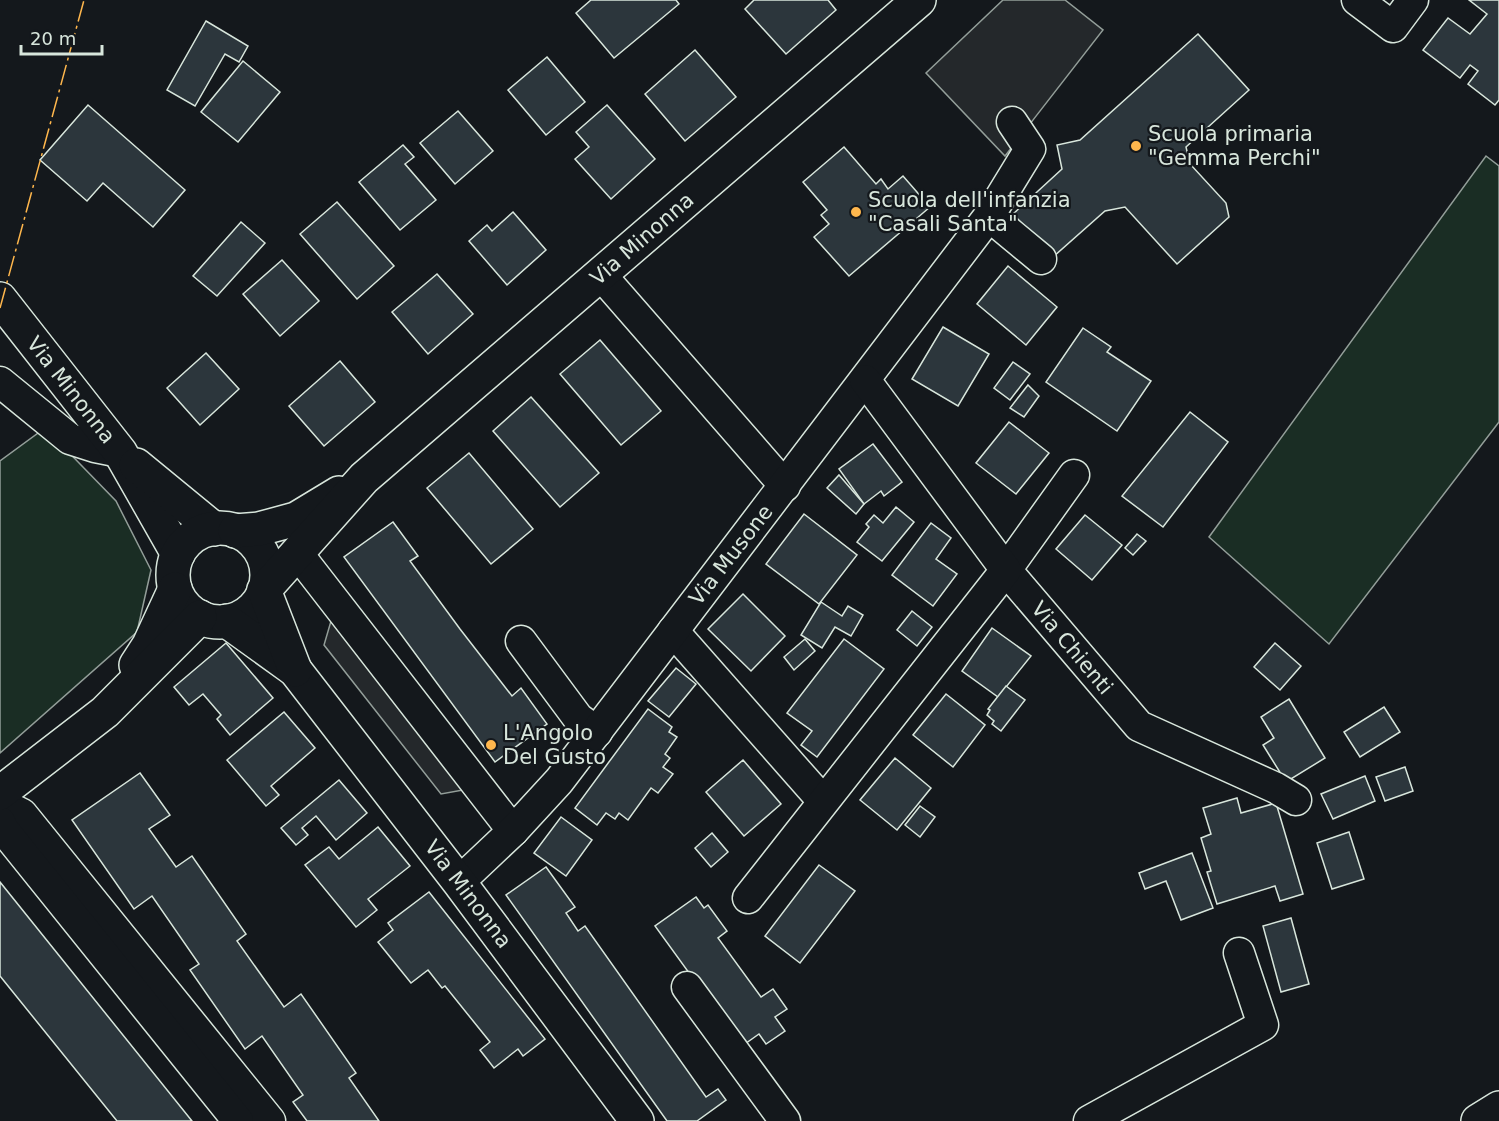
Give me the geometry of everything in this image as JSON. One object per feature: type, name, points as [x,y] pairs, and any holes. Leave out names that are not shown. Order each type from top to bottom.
[{"type":"main road","name":"Via Minonna","points":[[264,590],[364,478],[919,0]]},
{"type":"main road","name":"Via Minonna","points":[[0,299],[120,452],[178,554],[193,537],[224,530],[259,529],[296,519],[364,478]]},
{"type":"main road","name":"Via Minonna","points":[[120,452],[224,530],[246,536],[262,555],[267,578],[258,602],[240,617],[214,619]]},
{"type":"main road","points":[[105,712],[149,645],[175,589],[173,577],[178,554]]},
{"type":"main road","name":"Via Minonna","points":[[175,589],[189,610],[214,619],[295,670]]},
{"type":"main road","name":"Via Minonna","points":[[264,590],[295,670],[459,882],[637,1121]]},
{"type":"main road","points":[[0,793],[105,712],[214,619]]},
{"type":"main road","points":[[1478,1121],[1499,1108]]},
{"type":"street","points":[[1357,0],[1393,27],[1413,0]]},
{"type":"street","name":"Via Musone","points":[[459,882],[513,831],[559,782],[989,216],[1030,149],[1012,122]]},
{"type":"street","points":[[989,216],[1041,259]]},
{"type":"street","points":[[601,275],[785,486]]},
{"type":"street","name":"Via Chienti","points":[[865,380],[1006,570],[1139,726],[1276,788],[1296,800]]},
{"type":"street","points":[[0,382],[70,439],[120,452]]},
{"type":"street","points":[[748,898],[822,801],[1006,570],[1074,475]]},
{"type":"street","points":[[298,554],[513,831]]},
{"type":"street","points":[[674,631],[822,801]]},
{"type":"street","points":[[521,641],[578,718],[597,732]]},
{"type":"street","points":[[0,803],[22,814],[270,1121]]},
{"type":"street","points":[[0,822],[3,829],[238,1121]]},
{"type":"street","points":[[1089,1121],[1263,1025],[1239,953]]},
{"type":"street","points":[[687,987],[785,1121]]},
{"type":"green space","points":[[1486,156],[1499,166],[1499,422],[1329,644],[1209,537]]},
{"type":"green space","points":[[45,428],[116,501],[151,570],[137,632],[0,753],[0,461]]},
{"type":"shaded area","points":[[1003,0],[1065,0],[1103,30],[1005,156],[926,73]]},
{"type":"shaded area","points":[[331,621],[463,790],[441,794],[324,645]]},
{"type":"building","points":[[591,0],[676,0],[679,4],[614,58],[576,13]]},
{"type":"building","points":[[754,0],[828,0],[836,10],[786,54],[745,9]]},
{"type":"building","points":[[1469,0],[1499,0],[1499,100],[1495,105],[1468,84],[1478,71],[1470,65],[1460,78],[1423,50],[1448,18],[1470,34],[1487,14]]},
{"type":"building","points":[[206,21],[248,46],[239,62],[225,54],[195,106],[167,90]]},
{"type":"building","points":[[1198,34],[1249,90],[1186,147],[1190,164],[1226,203],[1229,217],[1177,264],[1125,207],[1105,211],[1053,257],[1013,214],[1062,169],[1057,145],[1080,140]]},
{"type":"building","points":[[695,50],[736,97],[685,141],[645,94]]},
{"type":"building","points":[[547,57],[585,102],[546,135],[508,90]]},
{"type":"building","points":[[243,61],[280,92],[238,142],[201,112]]},
{"type":"building","points":[[88,105],[185,190],[153,227],[103,183],[87,201],[40,160]]},
{"type":"building","points":[[607,105],[655,159],[611,199],[575,159],[589,147],[576,132]]},
{"type":"building","points":[[458,111],[493,151],[455,184],[420,143]]},
{"type":"building","points":[[403,145],[414,157],[405,164],[436,200],[400,230],[359,182]]},
{"type":"building","points":[[844,147],[876,184],[881,179],[888,189],[903,176],[930,207],[849,276],[814,237],[829,224],[821,215],[827,210],[803,182]]},
{"type":"building","points":[[337,202],[394,266],[357,299],[300,234]]},
{"type":"building","points":[[513,212],[546,250],[507,285],[469,241],[487,225],[492,231]]},
{"type":"building","points":[[241,222],[265,243],[217,296],[193,276]]},
{"type":"building","points":[[282,260],[319,301],[280,336],[243,294]]},
{"type":"building","points":[[1008,266],[1057,307],[1026,345],[977,304]]},
{"type":"building","points":[[437,274],[473,314],[428,354],[392,312]]},
{"type":"building","points":[[943,327],[989,354],[958,406],[912,379]]},
{"type":"building","points":[[1083,328],[1111,347],[1107,352],[1151,381],[1117,431],[1046,382]]},
{"type":"building","points":[[600,340],[661,411],[621,445],[560,374]]},
{"type":"building","points":[[206,353],[239,389],[200,425],[167,388]]},
{"type":"building","points":[[340,361],[375,402],[324,446],[289,406]]},
{"type":"building","points":[[1013,362],[1030,374],[1010,400],[994,388]]},
{"type":"building","points":[[1028,385],[1039,396],[1024,417],[1010,408]]},
{"type":"building","points":[[531,397],[599,473],[560,507],[493,431]]},
{"type":"building","points":[[1190,412],[1228,442],[1163,527],[1122,496]]},
{"type":"building","points":[[1009,422],[1049,453],[1016,494],[976,463]]},
{"type":"building","points":[[873,444],[902,482],[884,496],[881,491],[864,504],[839,469]]},
{"type":"building","points":[[469,453],[533,529],[491,564],[427,488]]},
{"type":"building","points":[[839,475],[864,504],[856,514],[827,488]]},
{"type":"building","points":[[896,507],[914,522],[882,561],[857,542],[869,527],[866,524],[874,515],[883,523]]},
{"type":"building","points":[[804,514],[857,555],[819,604],[766,564]]},
{"type":"building","points":[[1085,515],[1122,545],[1092,580],[1056,549]]},
{"type":"building","points":[[393,522],[418,556],[410,561],[460,629],[512,696],[521,688],[547,724],[495,762],[344,557]]},
{"type":"building","points":[[931,523],[951,538],[936,559],[957,574],[933,606],[892,575]]},
{"type":"building","points":[[1137,534],[1146,541],[1133,555],[1125,548]]},
{"type":"building","points":[[743,594],[785,636],[751,671],[708,629]]},
{"type":"building","points":[[821,602],[842,616],[848,606],[863,615],[851,636],[835,627],[822,648],[801,635]]},
{"type":"building","points":[[912,611],[932,627],[917,646],[897,630]]},
{"type":"building","points":[[992,628],[1031,656],[998,697],[962,671]]},
{"type":"building","points":[[805,639],[815,651],[794,670],[784,657]]},
{"type":"building","points":[[844,639],[884,669],[817,757],[801,745],[812,731],[787,713]]},
{"type":"building","points":[[226,643],[273,698],[230,735],[217,719],[221,715],[203,694],[189,705],[174,687]]},
{"type":"building","points":[[1275,643],[1301,666],[1280,690],[1254,667]]},
{"type":"building","points":[[676,668],[696,684],[669,717],[648,701]]},
{"type":"building","points":[[1006,686],[1025,700],[1001,731],[992,724],[994,721],[987,715],[990,710],[988,709]]},
{"type":"building","points":[[946,694],[985,725],[953,767],[913,735]]},
{"type":"building","points":[[1289,699],[1325,758],[1286,782],[1263,745],[1274,738],[1261,717]]},
{"type":"building","points":[[1384,707],[1400,732],[1360,757],[1344,732]]},
{"type":"building","points":[[648,709],[672,727],[669,732],[677,737],[665,754],[670,758],[663,767],[673,774],[658,793],[651,788],[628,820],[619,813],[615,819],[606,813],[597,825],[575,808]]},
{"type":"building","points":[[284,712],[315,748],[271,786],[279,795],[266,806],[227,760]]},
{"type":"building","points":[[895,758],[931,788],[897,830],[860,800]]},
{"type":"building","points":[[743,760],[781,804],[744,836],[706,792]]},
{"type":"building","points":[[1405,767],[1413,791],[1385,801],[1376,777]]},
{"type":"building","points":[[140,773],[170,815],[149,829],[176,867],[192,856],[246,934],[237,941],[284,1007],[301,994],[356,1073],[349,1078],[379,1121],[307,1121],[293,1102],[303,1095],[262,1036],[245,1049],[190,970],[199,964],[152,896],[134,909],[72,820]]},
{"type":"building","points":[[1365,776],[1375,801],[1333,819],[1321,794]]},
{"type":"building","points":[[339,780],[367,813],[336,840],[316,816],[302,828],[308,835],[296,845],[281,828]]},
{"type":"building","points":[[1237,798],[1241,813],[1276,803],[1303,894],[1280,901],[1275,886],[1217,904],[1207,872],[1211,871],[1201,838],[1211,834],[1203,808]]},
{"type":"building","points":[[920,806],[935,817],[920,837],[905,825]]},
{"type":"building","points":[[561,817],[592,840],[566,876],[534,853]]},
{"type":"building","points":[[378,827],[410,866],[368,899],[377,910],[356,927],[305,865],[329,847],[339,859]]},
{"type":"building","points":[[1349,832],[1364,879],[1332,889],[1317,843]]},
{"type":"building","points":[[712,833],[728,852],[711,867],[695,848]]},
{"type":"building","points":[[1192,853],[1213,908],[1181,920],[1166,881],[1145,889],[1139,873]]},
{"type":"building","points":[[819,865],[855,891],[800,963],[765,936]]},
{"type":"building","points":[[546,867],[575,907],[566,913],[578,931],[585,926],[706,1097],[718,1089],[726,1100],[697,1121],[667,1121],[506,895]]},
{"type":"building","points":[[0,882],[192,1121],[117,1121],[0,976]]},
{"type":"building","points":[[429,892],[545,1039],[523,1056],[518,1049],[494,1068],[480,1050],[490,1042],[445,986],[442,988],[428,970],[411,983],[378,942],[393,930],[388,923]]},
{"type":"building","points":[[696,897],[704,908],[708,905],[727,931],[718,938],[761,997],[773,989],[787,1009],[775,1017],[785,1031],[766,1044],[759,1034],[742,1046],[655,926]]},
{"type":"building","points":[[1291,918],[1309,984],[1281,992],[1263,926]]},
{"type":"power","points":[[0,308],[84,0]]},
{"type":"place","name":"Scuola primaria \"Gemma Perchi\"","points":[[1136,146]]},
{"type":"place","name":"Scuola dell'infanzia \"Casali Santa\"","points":[[856,212]]},
{"type":"place","name":"L'Angolo Del Gusto","points":[[491,745]]}]
